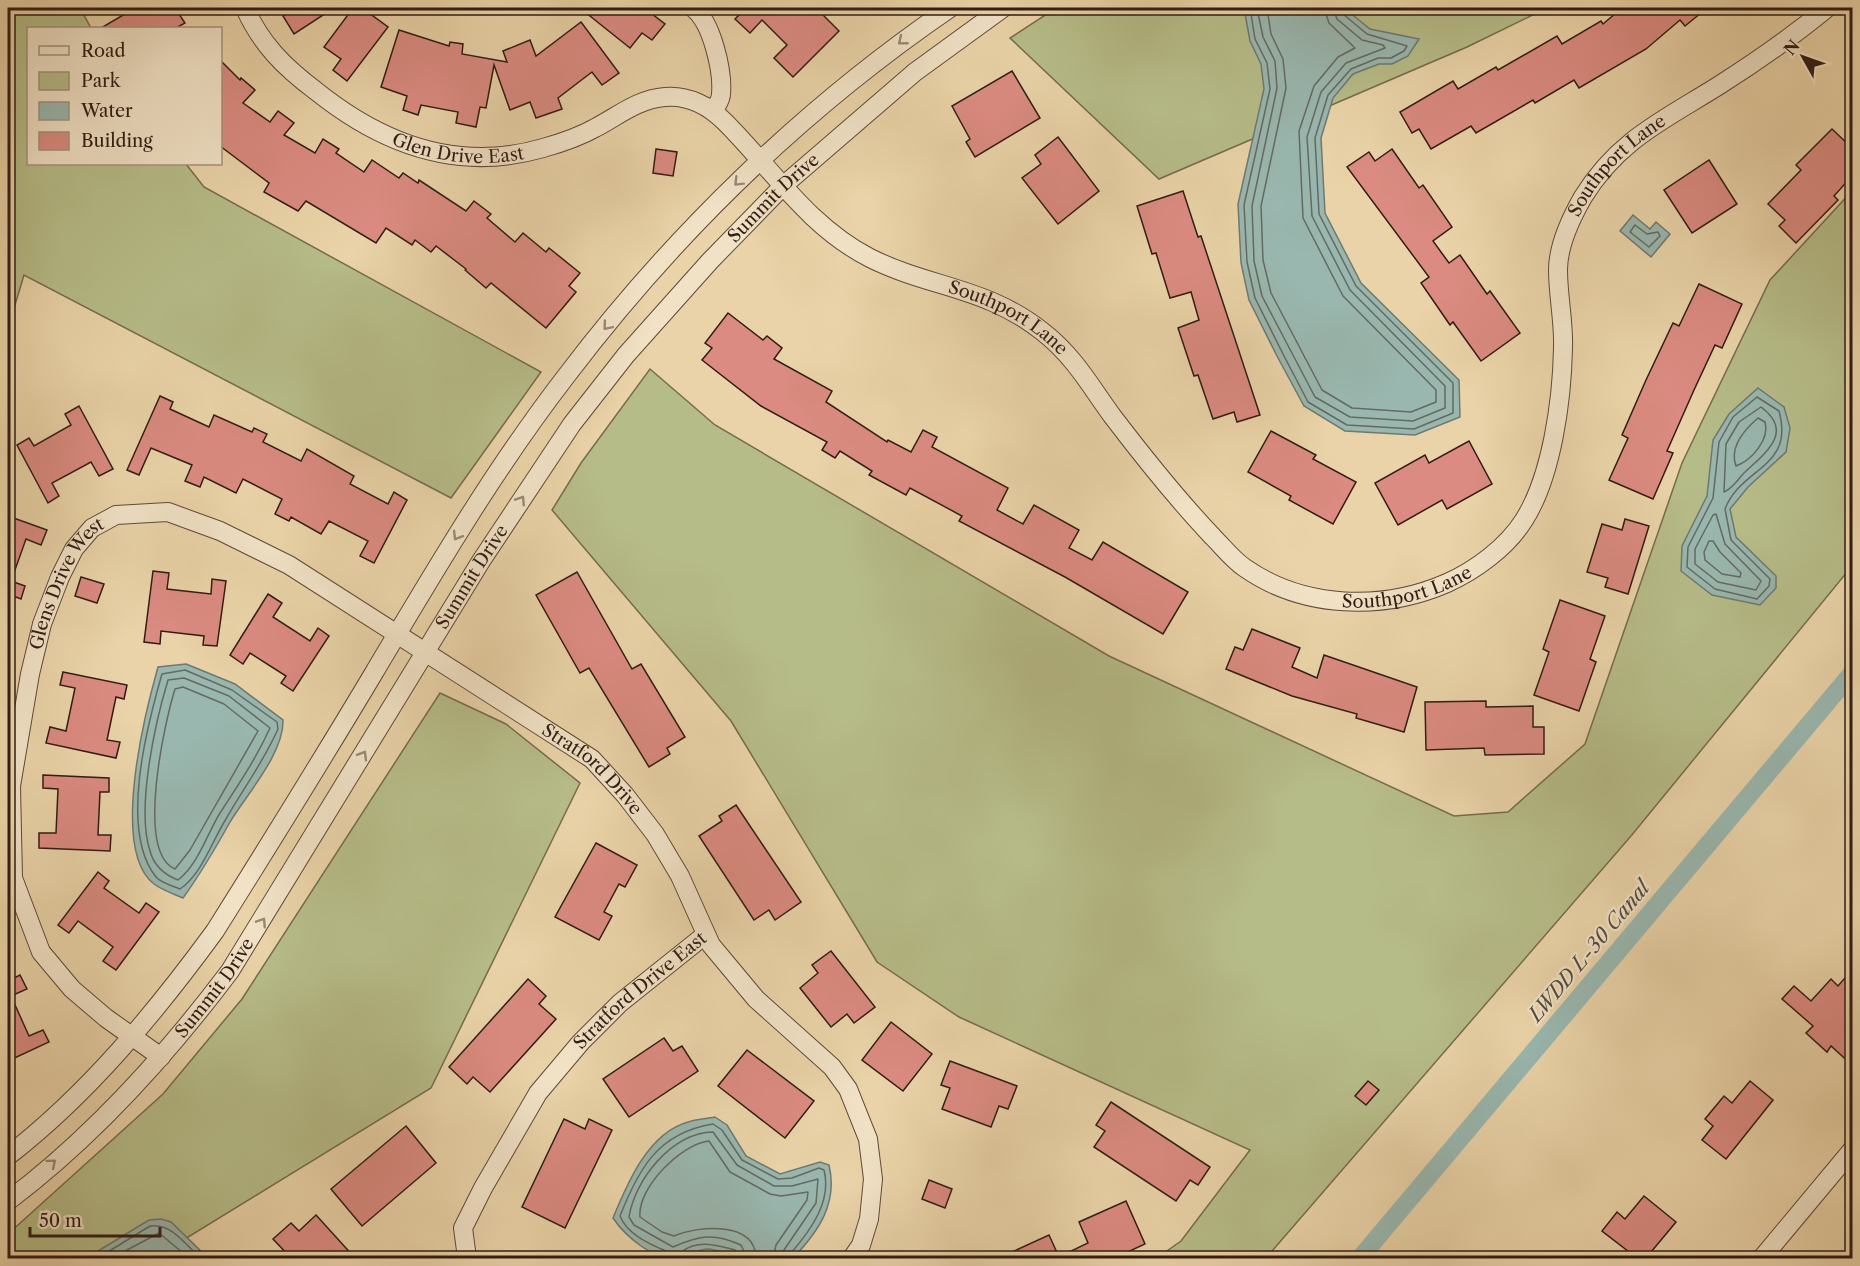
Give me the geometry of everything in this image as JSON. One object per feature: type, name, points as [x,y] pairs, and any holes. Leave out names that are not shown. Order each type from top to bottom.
[{"type":"street","name":"Glen Drive East","points":[[245,8],[259,35],[284,66],[343,113],[398,142],[443,154],[495,156],[536,151],[595,128],[640,102],[664,97],[691,100],[714,111],[784,186]]},
{"type":"street","points":[[693,8],[709,30],[717,60],[721,96],[714,111]]},
{"type":"street","name":"Summit Drive","points":[[8,1156],[37,1134],[132,1036],[173,989],[215,931],[503,465],[567,375],[658,265],[761,159],[815,111],[912,34],[950,8]]},
{"type":"street","name":"Summit Drive","points":[[8,1201],[69,1149],[131,1089],[189,1025],[230,971],[426,652],[572,424],[626,355],[710,261],[784,186],[915,72],[1003,8]]},
{"type":"street","name":"Southport Lane","points":[[784,186],[817,221],[867,256],[900,271],[961,288],[995,301],[1046,334],[1080,368],[1144,458],[1187,510],[1245,569],[1298,593],[1326,600],[1370,602],[1399,599],[1454,580],[1479,564],[1499,549],[1527,517],[1552,443],[1560,397],[1563,351],[1558,260],[1575,213],[1595,178],[1637,135],[1767,54],[1827,8]]},
{"type":"street","name":"Glens Drive West","points":[[160,1057],[72,989],[41,952],[13,878],[11,786],[30,674],[42,624],[74,549],[92,528],[116,515],[168,512],[220,531],[289,565],[426,652]]},
{"type":"street","name":"Stratford Drive","points":[[426,652],[592,759],[625,795],[655,834],[680,876],[705,934]]},
{"type":"street","name":"Stratford Drive East","points":[[467,1258],[463,1228],[483,1188],[538,1093],[581,1042],[620,1003],[705,934],[732,973],[756,999],[832,1067],[860,1113],[871,1152],[873,1192],[861,1245],[852,1258]]},
{"type":"street","points":[[1762,1258],[1852,1150]]},
{"type":"green space","points":[[8,8],[80,8],[90,27],[27,27],[27,165],[187,165],[204,187],[541,372],[451,498],[24,275],[8,328]]},
{"type":"green space","points":[[1056,8],[1547,8],[1467,47],[1159,179],[1010,38]]},
{"type":"green space","points":[[1852,191],[1852,566],[1631,836],[1266,1258],[1157,1258],[1181,1241],[1250,1150],[959,1017],[877,962],[731,721],[552,510],[581,463],[650,369],[715,425],[1109,656],[1454,816],[1508,812],[1585,744],[1682,463],[1770,280]]},
{"type":"green space","points":[[440,693],[506,724],[580,783],[431,1088],[154,1258],[8,1258],[8,1234],[163,1094],[242,999]]},
{"type":"water","points":[[1244,8],[1344,8],[1370,29],[1419,39],[1408,56],[1392,64],[1379,64],[1353,74],[1333,98],[1321,138],[1325,213],[1361,283],[1459,380],[1460,417],[1415,435],[1345,431],[1304,406],[1277,356],[1249,300],[1241,263],[1238,204],[1264,89],[1261,64],[1250,41]]},
{"type":"water","points":[[1633,215],[1650,229],[1656,222],[1670,234],[1651,257],[1620,231]]},
{"type":"water","points":[[1758,388],[1784,407],[1790,428],[1786,452],[1748,487],[1730,509],[1736,537],[1776,576],[1776,588],[1760,605],[1712,595],[1681,571],[1682,546],[1707,496],[1713,440],[1729,414]]},
{"type":"water","points":[[186,664],[235,684],[283,720],[278,746],[271,759],[183,898],[154,884],[141,867],[134,842],[133,813],[139,747],[158,667]]},
{"type":"water","points":[[715,1117],[727,1125],[746,1156],[780,1174],[820,1162],[829,1165],[831,1192],[824,1216],[811,1237],[793,1258],[749,1259],[707,1249],[681,1258],[662,1257],[633,1240],[613,1218],[632,1176],[650,1148],[661,1137],[688,1122]]},
{"type":"water","points":[[161,1219],[171,1222],[208,1258],[41,1258],[65,1253],[77,1257],[90,1256],[149,1220]]},
{"type":"building","points":[[135,8],[161,8],[164,13],[175,8],[185,23],[178,27],[103,27]]},
{"type":"building","points":[[281,8],[334,8],[294,34]]},
{"type":"building","points":[[353,8],[362,8],[388,27],[347,81],[333,70],[341,59],[324,47]]},
{"type":"building","points":[[580,8],[644,8],[665,24],[652,40],[642,33],[630,48]]},
{"type":"building","points":[[746,8],[816,8],[839,31],[793,77],[774,58],[787,45],[762,20],[750,33],[735,19]]},
{"type":"building","points":[[1622,8],[1707,8],[1685,26],[1680,20],[1646,49],[1579,88],[1574,80],[1535,103],[1533,100],[1476,133],[1471,126],[1431,149],[1419,129],[1412,133],[1400,112],[1453,81],[1458,89],[1496,67],[1498,70],[1557,36],[1562,44],[1601,21],[1603,24]]},
{"type":"building","points":[[581,22],[619,73],[602,85],[592,72],[558,98],[562,109],[536,118],[530,102],[510,110],[494,65],[486,108],[480,107],[476,127],[456,123],[458,112],[421,105],[418,115],[403,110],[407,96],[381,87],[399,30],[449,46],[450,42],[463,44],[462,54],[507,62],[503,51],[530,40],[536,56]]},
{"type":"building","points":[[222,62],[240,80],[241,78],[255,90],[243,103],[270,122],[278,111],[294,123],[284,135],[315,153],[323,139],[339,149],[336,153],[364,172],[372,160],[399,178],[403,173],[418,183],[419,180],[466,211],[474,201],[491,214],[487,218],[515,242],[523,233],[546,252],[549,248],[580,273],[569,286],[576,292],[546,328],[491,283],[486,288],[436,246],[431,252],[415,240],[412,245],[386,228],[376,243],[306,201],[298,211],[264,192],[269,183],[222,148]]},
{"type":"building","points":[[1012,71],[1040,118],[975,157],[966,142],[970,139],[952,106]]},
{"type":"building","points":[[1832,129],[1852,148],[1852,176],[1834,196],[1838,200],[1796,243],[1779,226],[1785,220],[1768,204],[1801,170],[1796,165]]},
{"type":"building","points":[[1058,137],[1099,191],[1058,224],[1022,178],[1041,164],[1035,155]]},
{"type":"building","points":[[656,149],[677,152],[673,176],[653,173]]},
{"type":"building","points":[[1392,149],[1419,188],[1423,185],[1452,227],[1433,241],[1449,263],[1460,255],[1487,294],[1490,291],[1520,333],[1481,361],[1453,322],[1450,325],[1421,283],[1429,277],[1347,167],[1369,152],[1375,161]]},
{"type":"building","points":[[1709,160],[1737,204],[1692,233],[1664,190]]},
{"type":"building","points":[[1183,191],[1198,237],[1201,236],[1260,415],[1237,422],[1234,412],[1213,419],[1198,375],[1194,376],[1178,328],[1199,320],[1191,292],[1170,298],[1156,253],[1152,254],[1137,206]]},
{"type":"building","points":[[1699,284],[1742,304],[1722,348],[1715,345],[1694,390],[1667,451],[1673,453],[1653,499],[1609,480],[1628,438],[1622,435],[1646,380],[1673,323],[1679,326]]},
{"type":"building","points":[[728,313],[763,340],[767,336],[782,348],[774,359],[832,391],[826,402],[887,442],[888,440],[911,452],[923,430],[937,437],[932,447],[1008,488],[997,510],[1023,524],[1034,505],[1079,530],[1069,548],[1092,560],[1103,542],[1188,592],[1163,634],[1065,577],[959,521],[962,516],[910,488],[906,495],[869,475],[872,471],[840,451],[835,458],[822,450],[827,442],[761,406],[702,360],[712,348],[705,343]]},
{"type":"building","points":[[160,396],[173,402],[170,409],[209,427],[214,415],[252,432],[254,428],[267,434],[263,442],[301,461],[307,449],[354,476],[350,484],[388,504],[394,492],[407,500],[374,563],[360,556],[368,541],[329,521],[321,534],[291,517],[289,521],[275,514],[282,499],[243,479],[236,493],[204,477],[200,487],[185,481],[192,465],[151,448],[139,475],[127,470]]},
{"type":"building","points":[[79,406],[113,469],[99,476],[91,462],[52,483],[59,496],[48,503],[17,445],[29,438],[34,446],[71,425],[65,414]]},
{"type":"building","points":[[1271,431],[1316,455],[1313,459],[1356,482],[1333,524],[1289,500],[1291,496],[1248,472]]},
{"type":"building","points":[[1469,441],[1492,484],[1447,509],[1442,500],[1398,525],[1375,483],[1425,455],[1429,463]]},
{"type":"building","points":[[8,516],[47,530],[41,545],[26,539],[11,581],[25,586],[21,599],[8,594]]},
{"type":"building","points":[[1625,519],[1649,526],[1628,594],[1605,587],[1608,578],[1587,572],[1602,524],[1622,530]]},
{"type":"building","points":[[153,571],[169,573],[167,589],[211,594],[212,579],[226,581],[217,646],[203,645],[204,636],[161,631],[160,644],[144,642]]},
{"type":"building","points":[[577,572],[632,669],[641,664],[685,737],[667,748],[670,754],[649,767],[589,668],[580,673],[536,595]]},
{"type":"building","points":[[81,577],[104,584],[97,603],[75,596]]},
{"type":"building","points":[[268,594],[282,603],[273,617],[310,641],[318,628],[329,636],[293,691],[281,683],[286,676],[250,653],[243,664],[230,655]]},
{"type":"building","points":[[1560,600],[1605,616],[1590,659],[1596,662],[1579,711],[1534,695],[1549,652],[1543,649]]},
{"type":"building","points":[[1252,629],[1300,648],[1292,667],[1317,678],[1324,655],[1417,687],[1404,732],[1356,718],[1357,714],[1292,696],[1226,669],[1235,647],[1243,650]]},
{"type":"building","points":[[63,672],[127,685],[124,699],[116,697],[107,740],[120,742],[116,758],[46,743],[50,727],[66,731],[75,688],[60,685]]},
{"type":"building","points":[[1486,701],[1486,707],[1533,706],[1533,727],[1544,727],[1544,754],[1485,755],[1484,748],[1426,750],[1425,702]]},
{"type":"building","points":[[43,775],[109,778],[109,792],[100,792],[98,835],[111,835],[110,851],[39,848],[39,833],[56,833],[58,789],[43,788]]},
{"type":"building","points":[[736,805],[801,902],[775,920],[769,910],[754,920],[699,836],[722,821],[719,816]]},
{"type":"building","points":[[596,843],[637,865],[625,887],[619,884],[604,912],[612,916],[599,940],[555,917]]},
{"type":"building","points":[[98,872],[109,881],[104,888],[139,913],[146,903],[159,912],[116,970],[103,961],[113,947],[78,921],[69,933],[58,925]]},
{"type":"building","points":[[831,951],[875,1007],[854,1023],[847,1014],[831,1027],[800,988],[818,973],[812,965]]},
{"type":"building","points":[[1852,970],[1852,1065],[1831,1046],[1827,1052],[1806,1033],[1813,1026],[1782,999],[1794,986],[1811,1001],[1831,979],[1838,986]]},
{"type":"building","points":[[20,975],[27,989],[11,996],[29,1036],[43,1030],[49,1042],[8,1061],[8,981]]},
{"type":"building","points":[[528,979],[546,996],[539,1004],[556,1019],[490,1092],[473,1077],[467,1084],[449,1067]]},
{"type":"building","points":[[891,1022],[932,1054],[903,1091],[862,1060]]},
{"type":"building","points":[[664,1038],[673,1051],[682,1046],[698,1071],[629,1117],[603,1079]]},
{"type":"building","points":[[747,1050],[814,1101],[785,1138],[718,1086]]},
{"type":"building","points":[[950,1061],[1017,1086],[1008,1109],[999,1106],[991,1127],[942,1109],[950,1088],[941,1085]]},
{"type":"building","points":[[1368,1081],[1379,1090],[1366,1105],[1355,1096]]},
{"type":"building","points":[[1750,1081],[1773,1100],[1726,1159],[1702,1140],[1713,1126],[1705,1119],[1724,1096],[1732,1103]]},
{"type":"building","points":[[1111,1102],[1210,1167],[1198,1185],[1190,1180],[1176,1201],[1094,1147],[1105,1131],[1096,1125]]},
{"type":"building","points":[[564,1119],[585,1129],[589,1119],[612,1130],[565,1228],[522,1207]]},
{"type":"building","points":[[406,1126],[436,1163],[362,1226],[331,1189]]},
{"type":"building","points":[[929,1180],[952,1189],[945,1208],[922,1199]]},
{"type":"building","points":[[1644,1196],[1676,1222],[1646,1258],[1637,1258],[1602,1231],[1617,1212],[1625,1219]]},
{"type":"building","points":[[1126,1201],[1145,1244],[1115,1258],[999,1258],[1049,1235],[1059,1257],[1088,1243],[1079,1222]]},
{"type":"building","points":[[316,1215],[355,1258],[291,1258],[273,1239],[291,1223],[299,1231]]},
{"type":"waterway","name":"LWDD L-30 Canal","points":[[1360,1258],[1852,673]]}]
